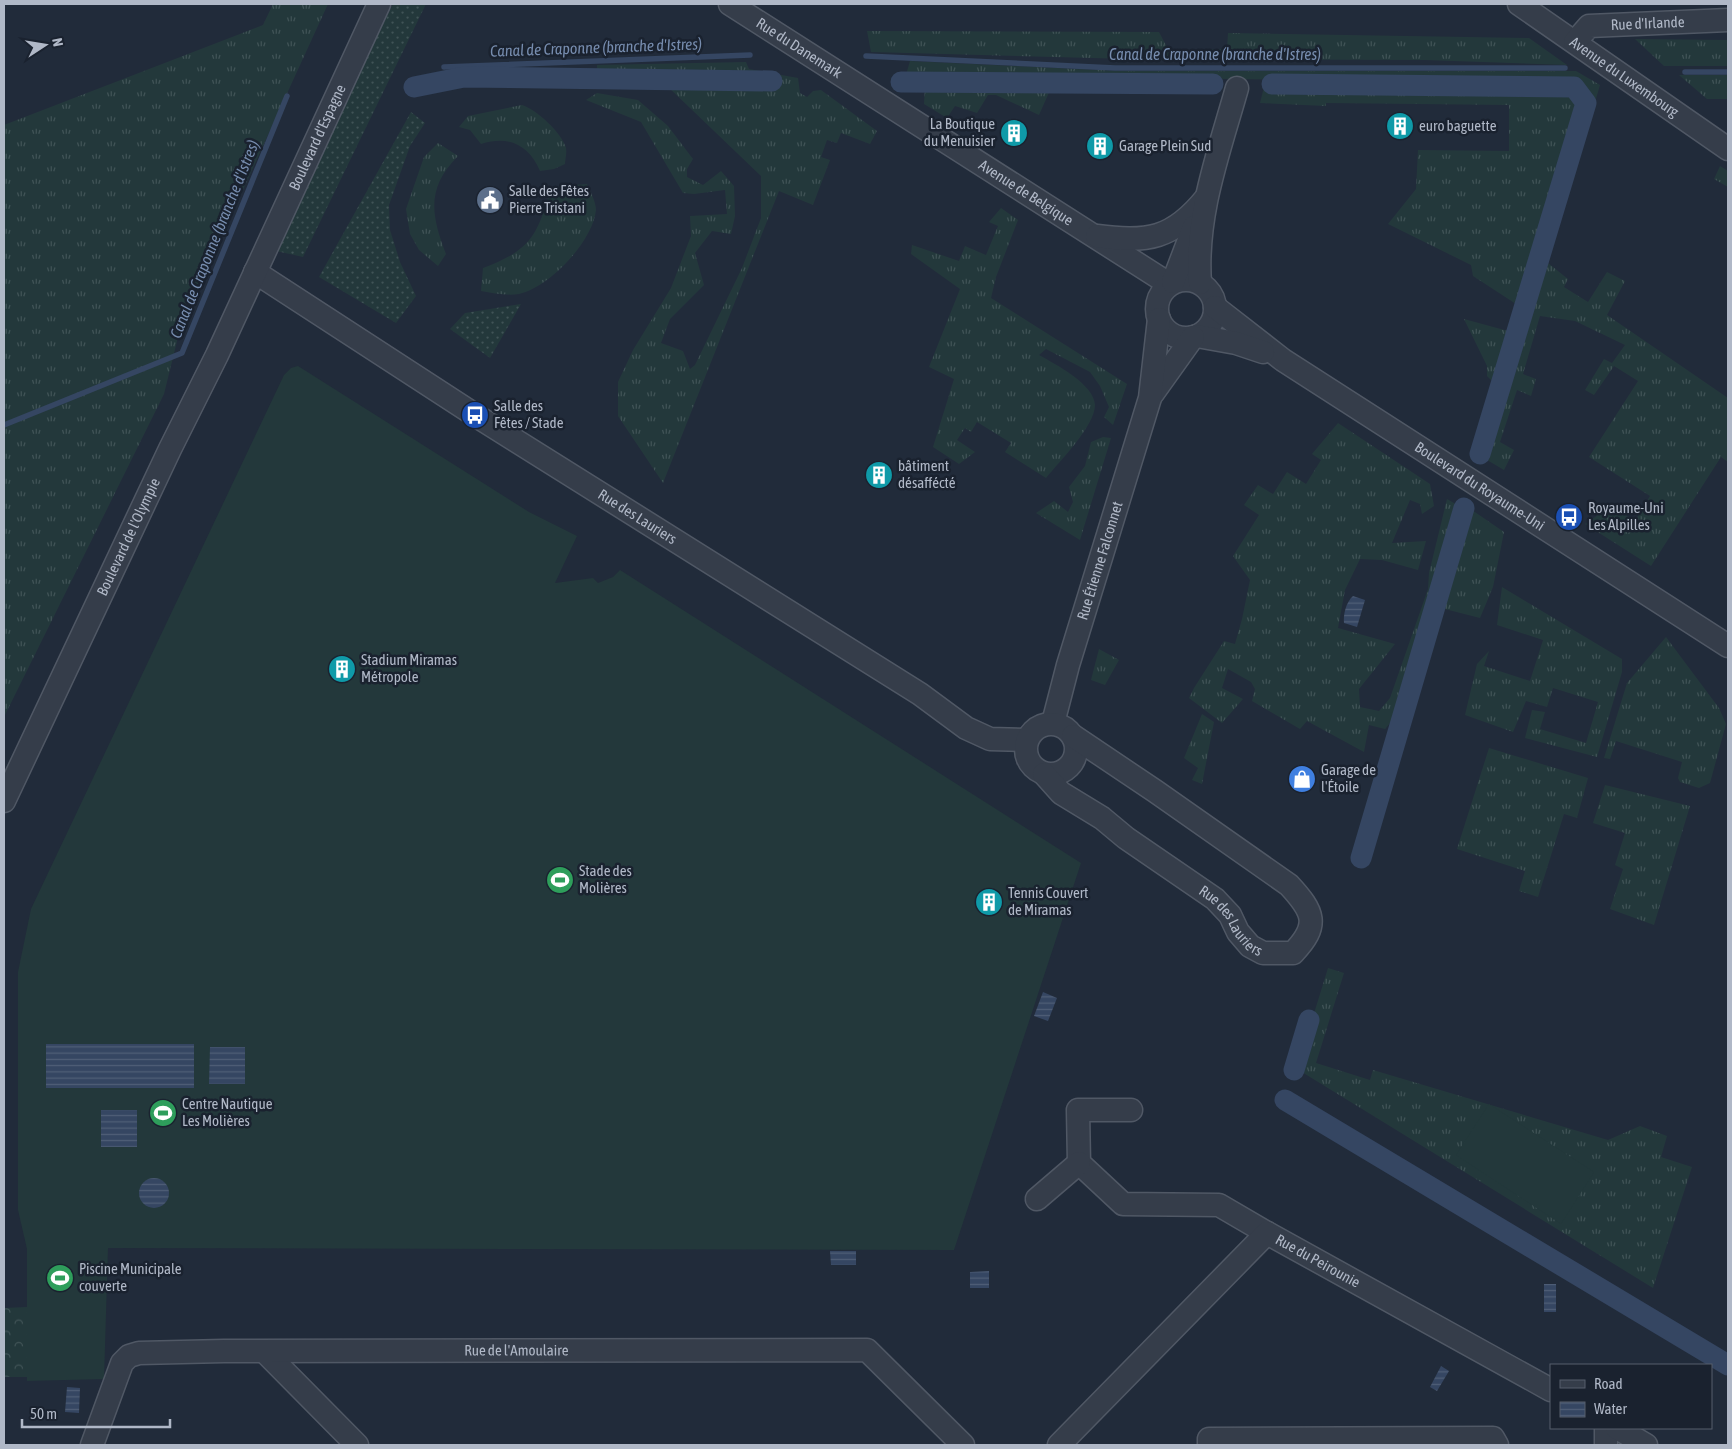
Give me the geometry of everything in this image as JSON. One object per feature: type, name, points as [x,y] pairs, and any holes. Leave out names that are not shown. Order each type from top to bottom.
[{"type":"street","name":"Boulevard d'Espagne","points":[[255,272],[379,4]]},
{"type":"street","name":"Rue du Danemark","points":[[730,4],[870,95]]},
{"type":"street","name":"Avenue du Luxembourg","points":[[1519,4],[1728,149]]},
{"type":"street","name":"Rue d'Irlande","points":[[1574,42],[1589,26],[1728,20]]},
{"type":"street","points":[[1171,283],[1182,280],[1200,283],[1213,297],[1215,307],[1211,324],[1195,336],[1176,336],[1169,332],[1158,315],[1161,294],[1171,283],[1206,198],[1237,88]]},
{"type":"street","name":"Avenue de Belgique","points":[[870,95],[1132,262],[1171,283]]},
{"type":"street","points":[[1090,234],[1128,240],[1157,236],[1190,217],[1206,198]]},
{"type":"street","points":[[1200,283],[1200,238],[1206,198]]},
{"type":"street","name":"Avenue de Belgique","points":[[1132,262],[1158,315]]},
{"type":"street","name":"Rue des Lauriers","points":[[255,272],[475,415],[920,694],[966,728],[990,739],[1027,740],[1025,748],[1030,764],[1044,774],[1061,793],[1102,818],[1126,838],[1215,899],[1230,915],[1238,932],[1250,946],[1264,953],[1293,953],[1309,935],[1311,921],[1306,902],[1290,885],[1073,736],[1068,730],[1053,723]]},
{"type":"street","name":"Boulevard de l'Olympie","points":[[4,801],[255,272]]},
{"type":"street","name":"Boulevard du Royaume-Uni","points":[[1215,307],[1283,360],[1728,646]]},
{"type":"street","name":"Rue Étienne Falconnet","points":[[1053,723],[1068,665],[1150,398],[1158,315]]},
{"type":"street","name":"Rue Étienne Falconnet","points":[[1150,398],[1195,336]]},
{"type":"street","name":"Boulevard du Royaume-Uni","points":[[1195,336],[1236,343],[1283,360]]},
{"type":"street","points":[[1027,740],[1037,727],[1053,723]]},
{"type":"street","points":[[1044,774],[1061,772],[1073,761],[1076,752],[1073,736]]},
{"type":"street","points":[[1131,1110],[1078,1110],[1079,1163],[1123,1204],[1220,1205],[1267,1232]]},
{"type":"street","points":[[1036,1199],[1079,1163]]},
{"type":"street","name":"Rue du Peirounie","points":[[1059,1445],[1267,1232],[1550,1389]]},
{"type":"street","name":"Rue de l'Amoulaire","points":[[92,1445],[122,1363],[129,1356],[224,1351],[867,1350],[963,1445]]},
{"type":"street","points":[[265,1352],[357,1445]]},
{"type":"street","points":[[1606,1429],[1606,1445]]},
{"type":"street","points":[[1619,1429],[1646,1445]]},
{"type":"street","points":[[1209,1445],[1209,1439],[1493,1438],[1498,1445]]},
{"type":"green space","points":[[273,4],[328,4],[181,325],[164,394],[4,717],[4,125],[263,25]]},
{"type":"green space","points":[[393,4],[426,4],[303,257],[272,250]]},
{"type":"green space","points":[[867,31],[1159,32],[1169,51],[1227,49],[1228,33],[1529,38],[1567,65],[1425,60],[1131,59],[871,52]]},
{"type":"green space","points":[[1635,39],[1728,40],[1728,66],[1664,66]]},
{"type":"green space","points":[[910,61],[1118,71],[1576,71],[1600,85],[1548,263],[1568,279],[1564,287],[1588,302],[1607,272],[1625,281],[1607,315],[1728,398],[1728,462],[1721,457],[1651,566],[1585,524],[1611,506],[1635,521],[1650,496],[1589,457],[1638,381],[1614,366],[1594,395],[1585,390],[1604,359],[1612,363],[1625,345],[1575,321],[1540,316],[1523,374],[1536,379],[1531,396],[1517,390],[1500,442],[1514,450],[1504,470],[1482,457],[1589,103],[1589,99],[1575,83],[906,75]]},
{"type":"green space","points":[[746,62],[749,69],[798,78],[800,93],[807,97],[813,91],[821,90],[877,131],[870,144],[841,133],[837,143],[827,140],[821,157],[830,160],[813,205],[779,191],[663,483],[618,416],[618,382],[633,350],[671,288],[691,236],[690,216],[727,214],[725,190],[694,194],[683,193],[641,122],[586,100],[597,93],[638,100],[668,126],[693,159],[687,169],[687,177],[703,185],[721,171],[734,186],[735,216],[731,234],[712,231],[695,253],[704,285],[670,319],[661,343],[683,351],[690,369],[695,365],[742,268],[761,218],[761,176],[666,85],[597,74],[597,65]]},
{"type":"green space","points":[[1679,75],[1728,75],[1728,99],[1707,99]]},
{"type":"green space","points":[[925,86],[1051,88],[1039,115],[996,95],[988,95],[977,113],[955,106],[947,118],[924,104]]},
{"type":"green space","points":[[1264,87],[1571,90],[1581,104],[1477,454],[1471,451],[1493,382],[1487,376],[1487,366],[1464,319],[1508,331],[1516,304],[1473,276],[1471,265],[1388,224],[1416,189],[1418,150],[1509,151],[1509,105],[1326,103],[1326,106],[1260,103]]},
{"type":"green space","points":[[522,105],[541,116],[564,142],[566,148],[565,164],[554,169],[540,171],[530,155],[517,144],[500,141],[481,144],[470,130],[459,127],[468,116]]},
{"type":"green space","points":[[411,112],[425,123],[410,146],[389,205],[390,230],[400,262],[416,296],[396,323],[319,277]]},
{"type":"green space","points":[[438,143],[458,156],[441,179],[434,202],[437,227],[446,254],[438,266],[419,250],[410,234],[406,209],[424,157]]},
{"type":"green space","points":[[1720,166],[1728,171],[1728,187],[1714,179]]},
{"type":"green space","points":[[587,184],[596,210],[587,235],[568,261],[556,273],[531,290],[514,295],[481,291],[483,268],[523,247],[537,229],[551,187]]},
{"type":"green space","points":[[1001,208],[1018,220],[996,277],[991,298],[1127,384],[1113,425],[1104,417],[1109,407],[1100,386],[1090,372],[1046,349],[1039,355],[1081,382],[1093,397],[1095,405],[1093,414],[1083,433],[1046,478],[1005,452],[1011,443],[977,422],[971,432],[965,428],[957,440],[975,452],[959,464],[933,447],[954,379],[929,367],[960,289],[911,254],[912,245],[959,261],[965,246],[986,255],[998,226],[989,222]]},
{"type":"green space","points":[[521,304],[490,358],[450,329],[465,313]]},
{"type":"green space","name":"Stade des Molières","points":[[298,366],[529,512],[577,536],[555,583],[593,578],[598,583],[613,577],[620,570],[1081,863],[954,1250],[108,1248],[104,1379],[27,1381],[27,1249],[18,1210],[18,972],[31,909],[284,375],[291,368]]},
{"type":"green space","points":[[1338,423],[1430,484],[1434,506],[1422,514],[1420,504],[1410,500],[1392,543],[1426,541],[1418,570],[1382,560],[1360,559],[1345,590],[1338,628],[1395,644],[1359,689],[1360,707],[1379,711],[1390,698],[1428,589],[1429,573],[1447,499],[1459,506],[1397,715],[1385,729],[1369,725],[1364,752],[1307,721],[1300,729],[1252,701],[1255,689],[1251,682],[1228,669],[1222,688],[1243,699],[1222,723],[1189,698],[1224,641],[1235,644],[1250,580],[1233,556],[1259,515],[1244,505],[1258,485],[1273,494],[1287,472],[1306,484],[1321,460],[1312,454]]},
{"type":"green space","points":[[1103,437],[1111,438],[1080,540],[1036,513],[1054,501],[1068,512],[1073,502],[1069,487],[1085,466],[1091,442]]},
{"type":"green space","points":[[1469,508],[1504,532],[1493,587],[1480,618],[1437,607],[1462,520]]},
{"type":"green space","points":[[1502,587],[1622,659],[1622,672],[1597,757],[1525,738],[1532,710],[1545,712],[1540,729],[1586,743],[1598,702],[1553,688],[1547,707],[1526,701],[1513,732],[1465,715],[1477,664],[1489,651],[1484,666],[1530,681],[1543,640],[1497,625]]},
{"type":"green space","points":[[1666,637],[1719,708],[1726,724],[1710,783],[1699,788],[1680,782],[1678,778],[1682,762],[1616,741],[1610,759],[1604,758],[1627,683]]},
{"type":"green space","points":[[1099,649],[1119,660],[1105,685],[1091,680]]},
{"type":"green space","points":[[1202,714],[1214,722],[1202,784],[1192,780],[1198,768],[1184,758]]},
{"type":"green space","points":[[1489,748],[1588,778],[1577,818],[1564,814],[1538,897],[1519,891],[1525,871],[1457,849]]},
{"type":"green space","points":[[1605,785],[1690,806],[1654,925],[1610,909],[1623,869],[1615,865],[1625,833],[1593,823]]},
{"type":"green space","points":[[1328,968],[1344,973],[1316,1063],[1370,1080],[1373,1070],[1608,1140],[1640,1126],[1667,1136],[1661,1157],[1692,1167],[1653,1288],[1297,1069]]},
{"type":"green space","points":[[1489,1104],[1594,1172],[1561,1224],[1456,1155]]},
{"type":"green space","points":[[27,1307],[27,1377],[4,1377],[4,1308]]},
{"type":"water","points":[[1353,596],[1365,600],[1357,627],[1344,623],[1346,609]]},
{"type":"water","points":[[1043,992],[1057,998],[1048,1021],[1034,1016]]},
{"type":"water","points":[[46,1044],[194,1044],[194,1088],[46,1088]]},
{"type":"water","points":[[210,1047],[245,1047],[245,1084],[209,1084]]},
{"type":"water","points":[[101,1110],[137,1110],[137,1147],[101,1147]]},
{"type":"water","points":[[154,1178],[160,1179],[168,1187],[168,1199],[160,1207],[154,1208],[148,1207],[140,1199],[139,1193],[140,1187],[148,1179]]},
{"type":"water","points":[[830,1251],[856,1251],[856,1265],[831,1265]]},
{"type":"water","points":[[989,1271],[989,1288],[970,1288],[970,1272]]},
{"type":"water","points":[[1544,1284],[1556,1284],[1556,1312],[1544,1312]]},
{"type":"water","points":[[1441,1366],[1449,1371],[1437,1391],[1430,1387]]},
{"type":"water","points":[[67,1387],[80,1388],[79,1413],[65,1412]]},
{"type":"waterway","name":"Canal de Craponne (branche d'Istres)","points":[[444,67],[750,55]]},
{"type":"waterway","name":"Canal de Craponne (branche d'Istres)","points":[[866,56],[1115,68],[1565,68]]},
{"type":"waterway","name":"Canal de Craponne (branche d'Istres)","points":[[1685,72],[1728,72]]},
{"type":"waterway","points":[[414,87],[464,77],[772,81]]},
{"type":"waterway","points":[[901,82],[1213,84]]},
{"type":"waterway","points":[[1272,84],[1574,87],[1586,103],[1480,454]]},
{"type":"waterway","name":"Canal de Craponne (branche d'Istres)","points":[[4,425],[182,353],[287,96]]},
{"type":"waterway","points":[[1361,858],[1464,508]]},
{"type":"waterway","points":[[1294,1070],[1309,1020]]},
{"type":"waterway","points":[[1285,1100],[1728,1365]]},
{"type":"place","name":"euro baguette","points":[[1400,126]]},
{"type":"place","name":"La Boutique du Menuisier","points":[[1014,133]]},
{"type":"place","name":"Garage Plein Sud","points":[[1100,146]]},
{"type":"place","name":"Salle des Fêtes Pierre Tristani","points":[[490,200]]},
{"type":"place","name":"Salle des Fêtes / Stade","points":[[475,415]]},
{"type":"place","name":"bâtiment désaffécté","points":[[879,475]]},
{"type":"place","name":"Royaume-Uni Les Alpilles","points":[[1569,517]]},
{"type":"place","name":"Stadium Miramas Métropole","points":[[342,669]]},
{"type":"place","name":"Garage de l'Étoile","points":[[1302,779]]},
{"type":"place","name":"Stade des Molières","points":[[560,880]]},
{"type":"place","name":"Tennis Couvert de Miramas","points":[[989,902]]},
{"type":"place","name":"Centre Nautique Les Molières","points":[[163,1113]]},
{"type":"place","name":"Piscine Municipale couverte","points":[[60,1278]]}]
